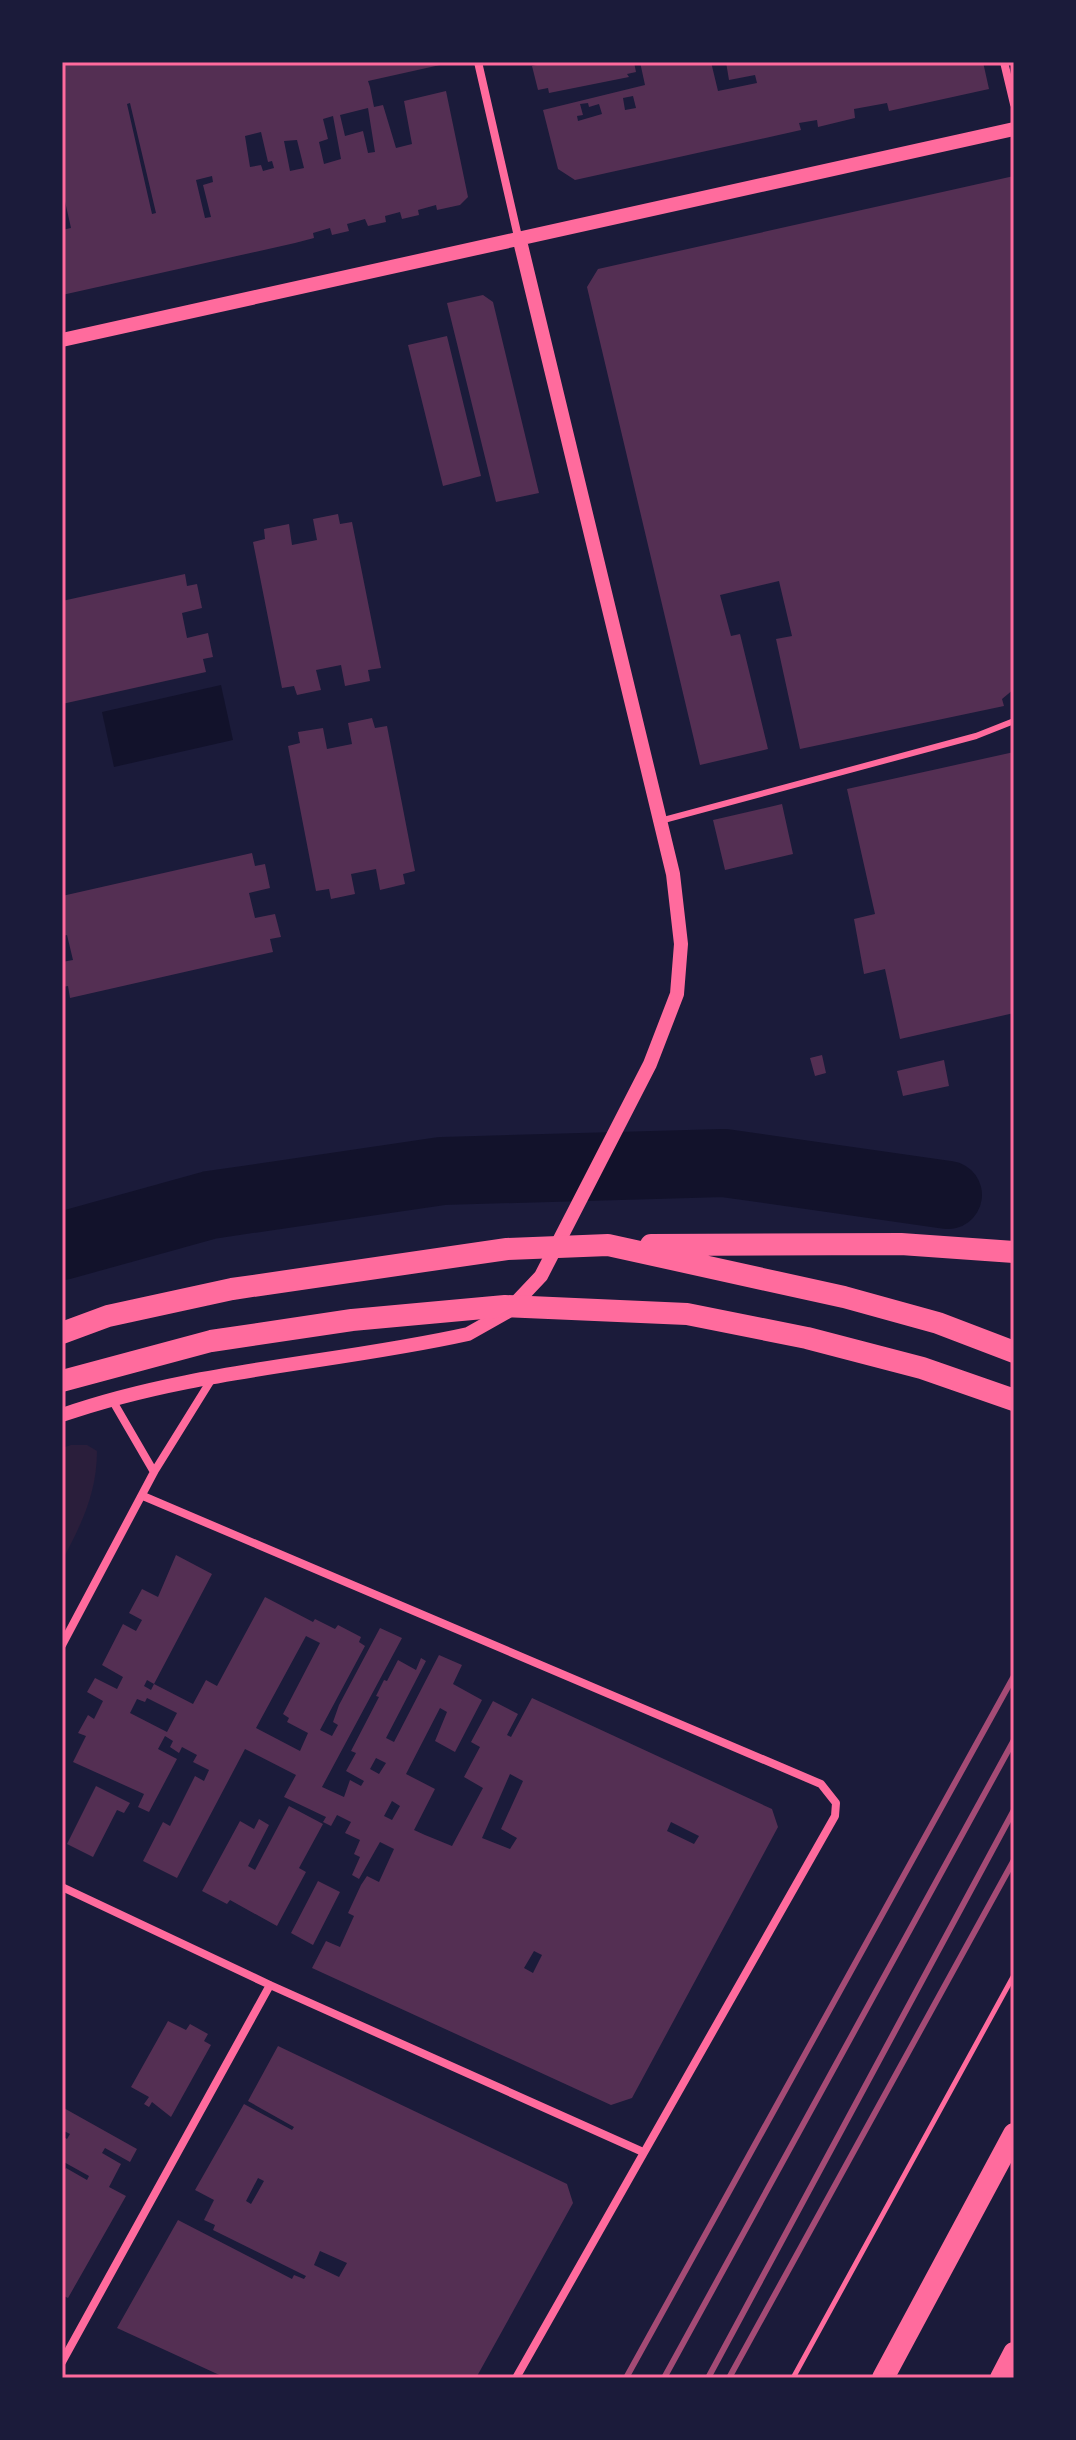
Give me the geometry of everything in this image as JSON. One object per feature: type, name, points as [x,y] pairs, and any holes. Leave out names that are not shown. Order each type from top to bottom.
[{"type":"highway","points":[[62,1333],[108,1316],[232,1289],[507,1249],[608,1245],[901,1244],[1014,1252]]},
{"type":"highway","points":[[608,1245],[844,1297],[938,1323],[1014,1352]]},
{"type":"highway","points":[[62,1381],[211,1341],[352,1320],[505,1306],[687,1314],[807,1338],[922,1368],[1014,1400]]},
{"type":"highway","points":[[883,2378],[1014,2134]]},
{"type":"highway","points":[[1001,2378],[1014,2353]]},
{"type":"street","points":[[62,1415],[111,1398],[214,1376],[468,1334],[507,1312],[541,1276],[650,1064],[677,994],[681,944],[673,874],[478,62]]},
{"type":"street","points":[[1004,62],[1014,104]]},
{"type":"street","points":[[62,340],[520,241],[1014,129]]},
{"type":"street","points":[[62,1645],[154,1472],[214,1376]]},
{"type":"street","points":[[111,1398],[154,1472]]},
{"type":"street","points":[[143,1496],[821,1784],[836,1803],[835,1816],[516,2378]]},
{"type":"street","points":[[62,1887],[270,1985],[643,2152]]},
{"type":"street","points":[[62,2362],[270,1985]]},
{"type":"lane","points":[[660,821],[976,736],[1014,721]]},
{"type":"path","points":[[793,2378],[1014,1975]]},
{"type":"shaded area","points":[[221,685],[233,740],[114,767],[102,712]]},
{"type":"shaded area","points":[[87,1445],[97,1451],[96,1466],[87,1508],[62,1561],[62,1448]]},
{"type":"building","points":[[62,62],[440,62],[440,65],[368,81],[374,107],[383,105],[396,148],[412,144],[404,101],[446,91],[468,197],[460,205],[437,210],[436,205],[418,210],[419,215],[402,219],[400,212],[385,216],[386,222],[368,226],[365,219],[347,224],[349,231],[332,235],[330,228],[313,233],[314,238],[295,243],[62,295],[62,230],[71,228],[62,188]],"holes":[[[130,103],[156,213],[152,214],[127,104]],[[368,108],[375,152],[368,153],[363,131],[345,136],[340,115]],[[333,116],[341,159],[324,164],[319,142],[328,139],[323,119]],[[261,132],[268,162],[272,161],[274,168],[263,171],[261,165],[250,167],[245,136]],[[297,140],[304,168],[290,171],[284,141]],[[212,176],[213,182],[203,185],[211,217],[205,218],[196,180]]]},
{"type":"building","points":[[550,62],[634,62],[636,72],[627,74],[629,77],[549,93],[548,88],[538,90],[532,66]]},
{"type":"building","points":[[640,62],[711,62],[718,91],[757,83],[755,75],[729,80],[726,62],[983,62],[989,89],[889,111],[887,103],[854,109],[855,118],[818,127],[817,120],[799,123],[801,130],[575,180],[558,169],[543,110],[645,85]],"holes":[[[633,96],[636,108],[625,110],[623,98]],[[588,103],[589,107],[599,104],[602,114],[578,121],[577,116],[583,115],[580,104]]]},
{"type":"building","points":[[1014,176],[1014,689],[1002,699],[1004,706],[800,749],[776,639],[792,636],[779,581],[720,595],[731,636],[740,634],[768,749],[700,765],[587,287],[598,269]]},
{"type":"building","points":[[483,295],[493,302],[539,493],[496,502],[447,303]]},
{"type":"building","points":[[447,336],[481,476],[443,486],[408,345]]},
{"type":"building","points":[[338,514],[340,524],[352,522],[381,668],[368,670],[370,681],[345,686],[341,665],[316,670],[321,690],[297,695],[294,686],[282,688],[253,542],[265,539],[264,529],[289,524],[292,545],[317,540],[313,519]]},
{"type":"building","points":[[185,574],[187,586],[197,584],[202,608],[182,613],[187,638],[208,633],[213,657],[203,659],[206,672],[62,704],[62,601]]},
{"type":"building","points":[[372,718],[375,728],[387,726],[415,871],[403,874],[405,884],[380,890],[376,869],[351,874],[355,894],[331,899],[329,889],[316,891],[288,746],[300,743],[298,732],[323,728],[327,749],[352,744],[348,723]]},
{"type":"building","points":[[1014,752],[1014,1013],[900,1039],[885,969],[864,974],[854,919],[875,914],[847,789]]},
{"type":"building","points":[[782,804],[793,854],[725,870],[713,820]]},
{"type":"building","points":[[252,853],[255,866],[265,864],[270,888],[249,893],[255,918],[275,914],[281,937],[270,939],[273,952],[70,998],[68,986],[62,987],[62,962],[73,960],[67,935],[62,936],[62,896]]},
{"type":"building","points":[[822,1055],[826,1073],[815,1076],[810,1058]]},
{"type":"building","points":[[944,1060],[949,1086],[903,1096],[897,1071]]},
{"type":"building","points":[[176,1555],[212,1574],[154,1684],[193,1704],[206,1680],[217,1686],[265,1597],[313,1622],[315,1619],[335,1629],[338,1625],[361,1637],[359,1642],[365,1646],[320,1730],[332,1736],[338,1725],[333,1722],[339,1705],[380,1628],[402,1638],[322,1787],[344,1797],[350,1780],[361,1786],[364,1781],[346,1771],[356,1753],[351,1751],[379,1697],[376,1696],[384,1680],[387,1681],[398,1660],[416,1670],[421,1658],[426,1661],[386,1738],[394,1742],[439,1655],[462,1665],[453,1684],[482,1700],[455,1752],[435,1741],[447,1712],[440,1708],[406,1774],[435,1789],[414,1830],[425,1835],[452,1846],[483,1788],[464,1777],[480,1747],[471,1742],[493,1701],[518,1714],[507,1735],[511,1737],[532,1698],[772,1809],[778,1827],[632,2098],[611,2105],[312,1968],[326,1941],[340,1947],[354,1916],[348,1913],[361,1885],[367,1876],[379,1882],[394,1849],[380,1842],[359,1879],[352,1875],[360,1857],[354,1854],[360,1840],[345,1833],[351,1822],[337,1815],[331,1826],[323,1822],[326,1817],[284,1797],[296,1775],[245,1749],[177,1878],[143,1861],[163,1822],[170,1826],[195,1776],[204,1781],[209,1770],[193,1762],[197,1755],[182,1747],[179,1753],[170,1747],[173,1741],[165,1736],[158,1749],[177,1759],[149,1812],[138,1807],[144,1794],[73,1762],[86,1736],[78,1733],[88,1715],[94,1719],[103,1701],[87,1692],[95,1678],[117,1689],[123,1677],[102,1665],[123,1624],[136,1631],[142,1620],[129,1613],[142,1589],[158,1597]],"holes":[[[306,1636],[320,1643],[283,1714],[289,1718],[287,1722],[308,1733],[300,1751],[256,1728]],[[147,1680],[154,1684],[151,1690],[144,1686]],[[147,1698],[177,1713],[167,1732],[130,1713],[137,1699],[145,1702]],[[376,1758],[386,1763],[379,1774],[370,1769]],[[510,1774],[523,1781],[501,1829],[517,1838],[510,1849],[482,1838]],[[392,1801],[400,1806],[392,1820],[384,1816]],[[671,1822],[699,1836],[694,1844],[667,1831]],[[534,1951],[542,1955],[533,1973],[524,1968]]]},
{"type":"building","points":[[96,1786],[130,1803],[124,1813],[117,1810],[93,1857],[67,1844]]},
{"type":"building","points":[[289,1806],[323,1824],[299,1868],[306,1872],[277,1926],[230,1900],[227,1904],[202,1891],[240,1821],[254,1829],[259,1819],[269,1825],[248,1866],[255,1870]]},
{"type":"building","points":[[318,1881],[340,1892],[313,1945],[291,1933]]},
{"type":"building","points":[[168,2021],[186,2030],[190,2024],[208,2034],[204,2041],[211,2045],[171,2117],[152,2102],[149,2107],[144,2104],[149,2097],[131,2087]]},
{"type":"building","points":[[278,2046],[567,2184],[573,2203],[476,2378],[226,2378],[117,2328],[178,2220],[292,2279],[294,2275],[304,2279],[306,2276],[213,2230],[215,2225],[204,2220],[214,2200],[195,2190],[244,2104],[292,2130],[294,2127],[248,2101]],"holes":[[[258,2178],[264,2181],[251,2204],[246,2201]],[[320,2251],[347,2263],[339,2277],[314,2265]]]},
{"type":"building","points":[[62,2107],[137,2149],[130,2162],[105,2148],[102,2153],[121,2164],[109,2187],[126,2196],[68,2298],[62,2295],[62,2174],[66,2168],[87,2180],[89,2176],[62,2161],[62,2136],[67,2139],[70,2134],[62,2130]]},
{"type":"waterway","points":[[62,1246],[210,1205],[442,1171],[724,1163],[948,1195]]},
{"type":"railway","points":[[626,2378],[1014,1676]]},
{"type":"railway","points":[[664,2378],[1014,1740]]},
{"type":"railway","points":[[708,2378],[1014,1810]]},
{"type":"railway","points":[[729,2378],[1014,1860]]}]
